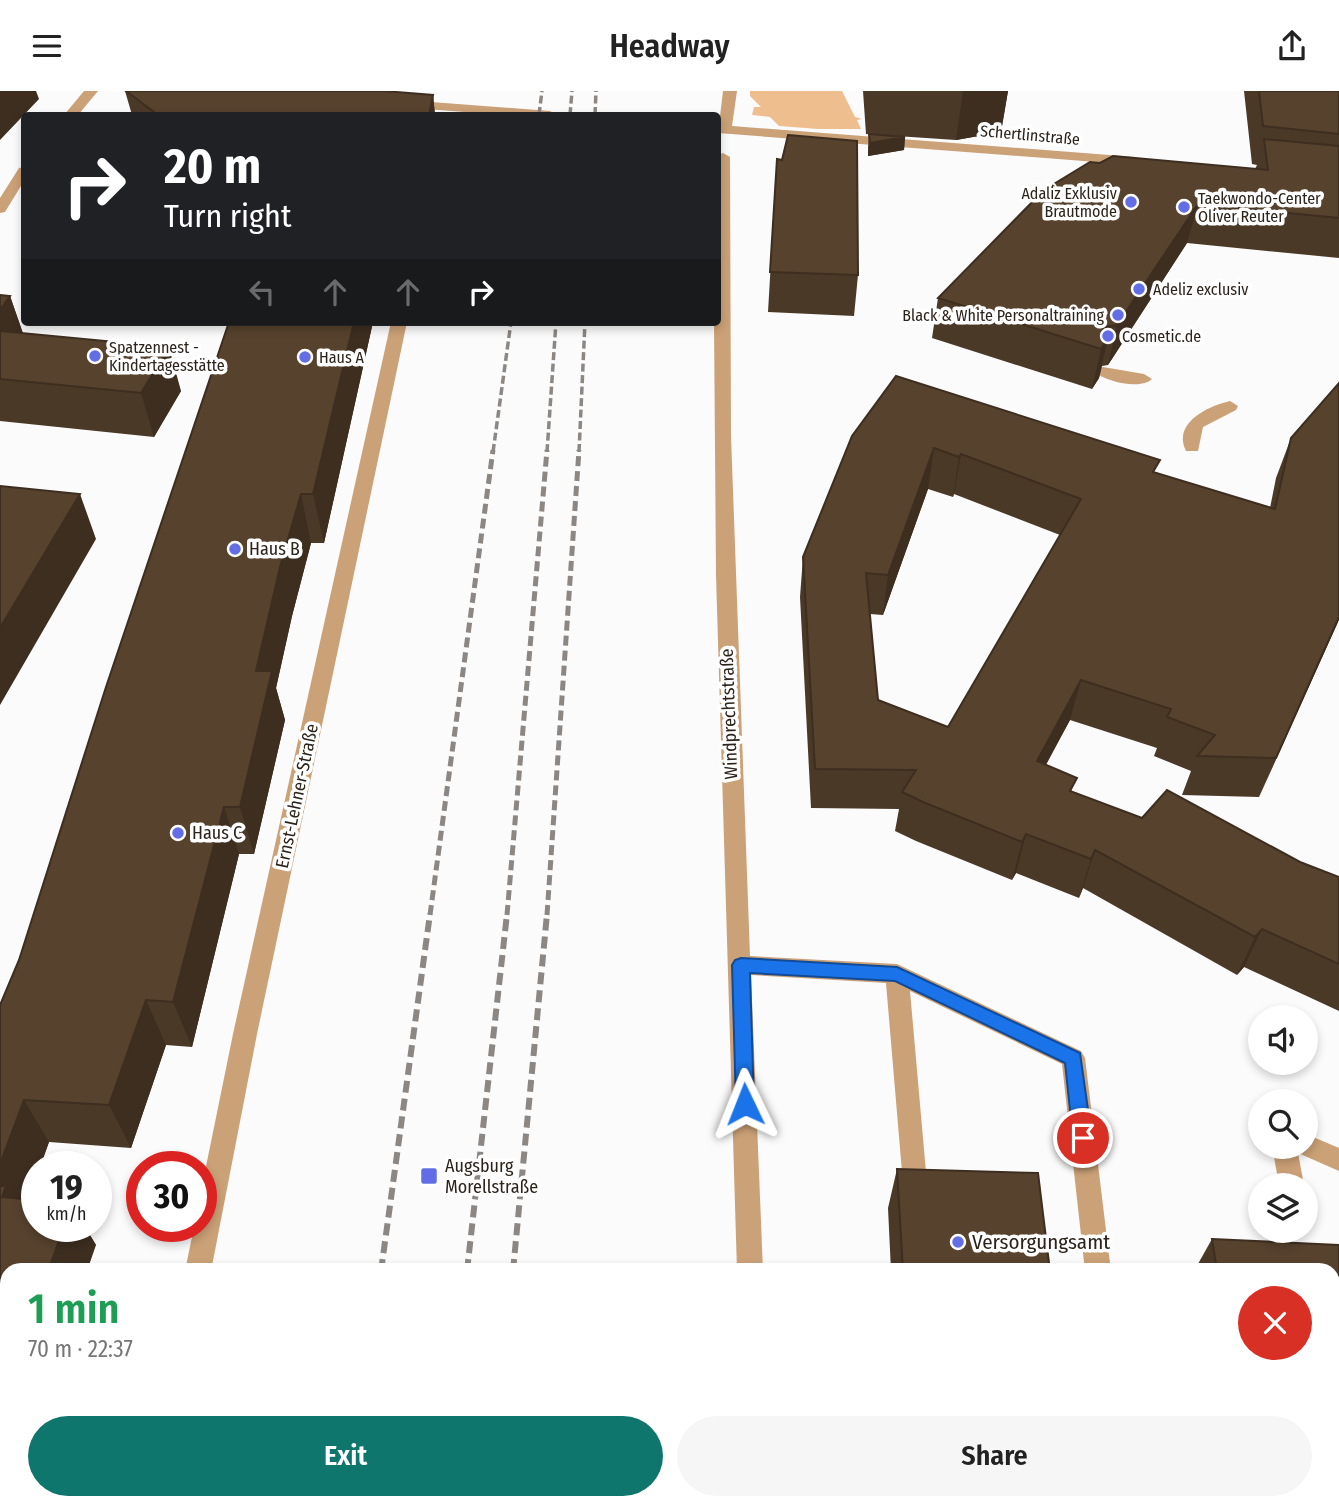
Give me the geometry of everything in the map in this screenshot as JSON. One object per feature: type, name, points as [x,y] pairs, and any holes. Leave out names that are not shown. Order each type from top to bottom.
[{"type":"street","points":[[74,112],[91,91]]},
{"type":"street","points":[[721,129],[730,91]]},
{"type":"street","points":[[393,103],[511,112]]},
{"type":"street","name":"Schertlinstraße","points":[[721,129],[1149,162]]},
{"type":"street","name":"Windprechtstraße","points":[[723,157],[721,295],[725,625],[741,965],[750,1263]]},
{"type":"street","points":[[0,209],[18,196],[13,185],[21,175]]},
{"type":"street","name":"Ernst-Lehner-Straße","points":[[200,1263],[245,1034],[398,326]]},
{"type":"street","points":[[1103,372],[1144,379]]},
{"type":"street","points":[[1192,447],[1189,434],[1195,423],[1230,406]]},
{"type":"street","points":[[741,965],[897,974],[1073,1058],[1097,1263]]},
{"type":"street","points":[[897,974],[914,1171]]},
{"type":"street","points":[[1318,1150],[1339,1160]]},
{"type":"shaded area","points":[[750,91],[842,91],[855,117],[862,119],[857,120],[861,129],[779,126],[770,117],[752,115],[754,107],[761,107],[750,96]]},
{"type":"building","points":[[126,91],[384,91],[433,95],[430,112],[154,112]]},
{"type":"building","points":[[1259,91],[1339,91],[1339,134],[1263,126]]},
{"type":"building","points":[[869,134],[905,137],[870,143]]},
{"type":"building","points":[[788,135],[857,141],[858,275],[770,272],[777,159],[782,160]]},
{"type":"building","points":[[1264,139],[1339,146],[1339,218],[1198,204],[1117,325],[1106,327],[1102,331],[1108,338],[1101,349],[938,298],[1044,190],[1090,162],[1100,163],[1113,156],[1268,170]]},
{"type":"building","points":[[0,295],[10,296],[0,310]]},
{"type":"building","points":[[228,326],[353,326],[313,494],[301,494],[280,567],[256,671],[272,671],[240,807],[224,807],[173,1002],[146,1000],[109,1105],[24,1100],[0,1164],[0,1005],[19,960],[106,687]]},
{"type":"building","points":[[0,331],[169,347],[141,393],[0,379]]},
{"type":"building","points":[[896,376],[1160,460],[1153,472],[1275,509],[1291,438],[1339,383],[1339,617],[1276,758],[1197,756],[1215,735],[1167,717],[1171,709],[1081,680],[1037,761],[1077,778],[1070,791],[1142,818],[1167,790],[1300,862],[1339,877],[1339,964],[1262,929],[1255,937],[1095,850],[1091,859],[1026,834],[1022,842],[923,802],[902,792],[916,770],[815,769],[803,557],[852,436]],"holes":[[[934,448],[959,457],[961,454],[1081,499],[948,727],[878,700],[866,573],[888,575]]]},
{"type":"building","points":[[0,486],[80,494],[0,628]]},
{"type":"building","points":[[897,1169],[1038,1173],[1049,1263],[903,1263]]},
{"type":"building","points":[[0,1186],[6,1186],[2,1197],[21,1199],[21,1242],[59,1242],[51,1263],[0,1263]]},
{"type":"building","points":[[1212,1239],[1248,1241],[1248,1243],[1339,1245],[1339,1263],[1216,1263]]},
{"type":"railway","points":[[539,112],[542,91]]},
{"type":"railway","points":[[570,112],[572,91]]},
{"type":"railway","points":[[595,112],[596,91]]},
{"type":"railway","points":[[493,452],[510,326]]},
{"type":"railway","points":[[547,452],[556,326]]},
{"type":"railway","points":[[579,452],[585,326]]},
{"type":"railway","points":[[430,915],[493,450]]},
{"type":"railway","points":[[507,915],[547,450]]},
{"type":"railway","points":[[547,915],[579,450]]},
{"type":"railway","points":[[382,1263],[430,914]]},
{"type":"railway","points":[[468,1263],[507,914]]},
{"type":"railway","points":[[514,1263],[547,914]]},
{"type":"place","name":"Adaliz Exklusiv Brautmode","points":[[1131,202]]},
{"type":"place","name":"Taekwondo-Center Oliver Reuter","points":[[1184,207]]},
{"type":"place","name":"Adeliz exclusiv","points":[[1139,289]]},
{"type":"place","name":"Black & White Personaltraining","points":[[1118,315]]},
{"type":"place","name":"Cosmetic.de","points":[[1108,336]]},
{"type":"place","name":"Spatzennest - Kindertagesstätte","points":[[95,356]]},
{"type":"place","name":"Haus A","points":[[305,357]]},
{"type":"place","name":"Haus B","points":[[235,549]]},
{"type":"place","name":"Haus C","points":[[178,833]]},
{"type":"place","name":"Augsburg Morellstraße","points":[[429,1176]]},
{"type":"place","name":"Versorgungsamt","points":[[958,1242]]},
{"type":"route","points":[[745,1104],[741,965],[897,974],[1073,1058],[1083,1138]]}]
